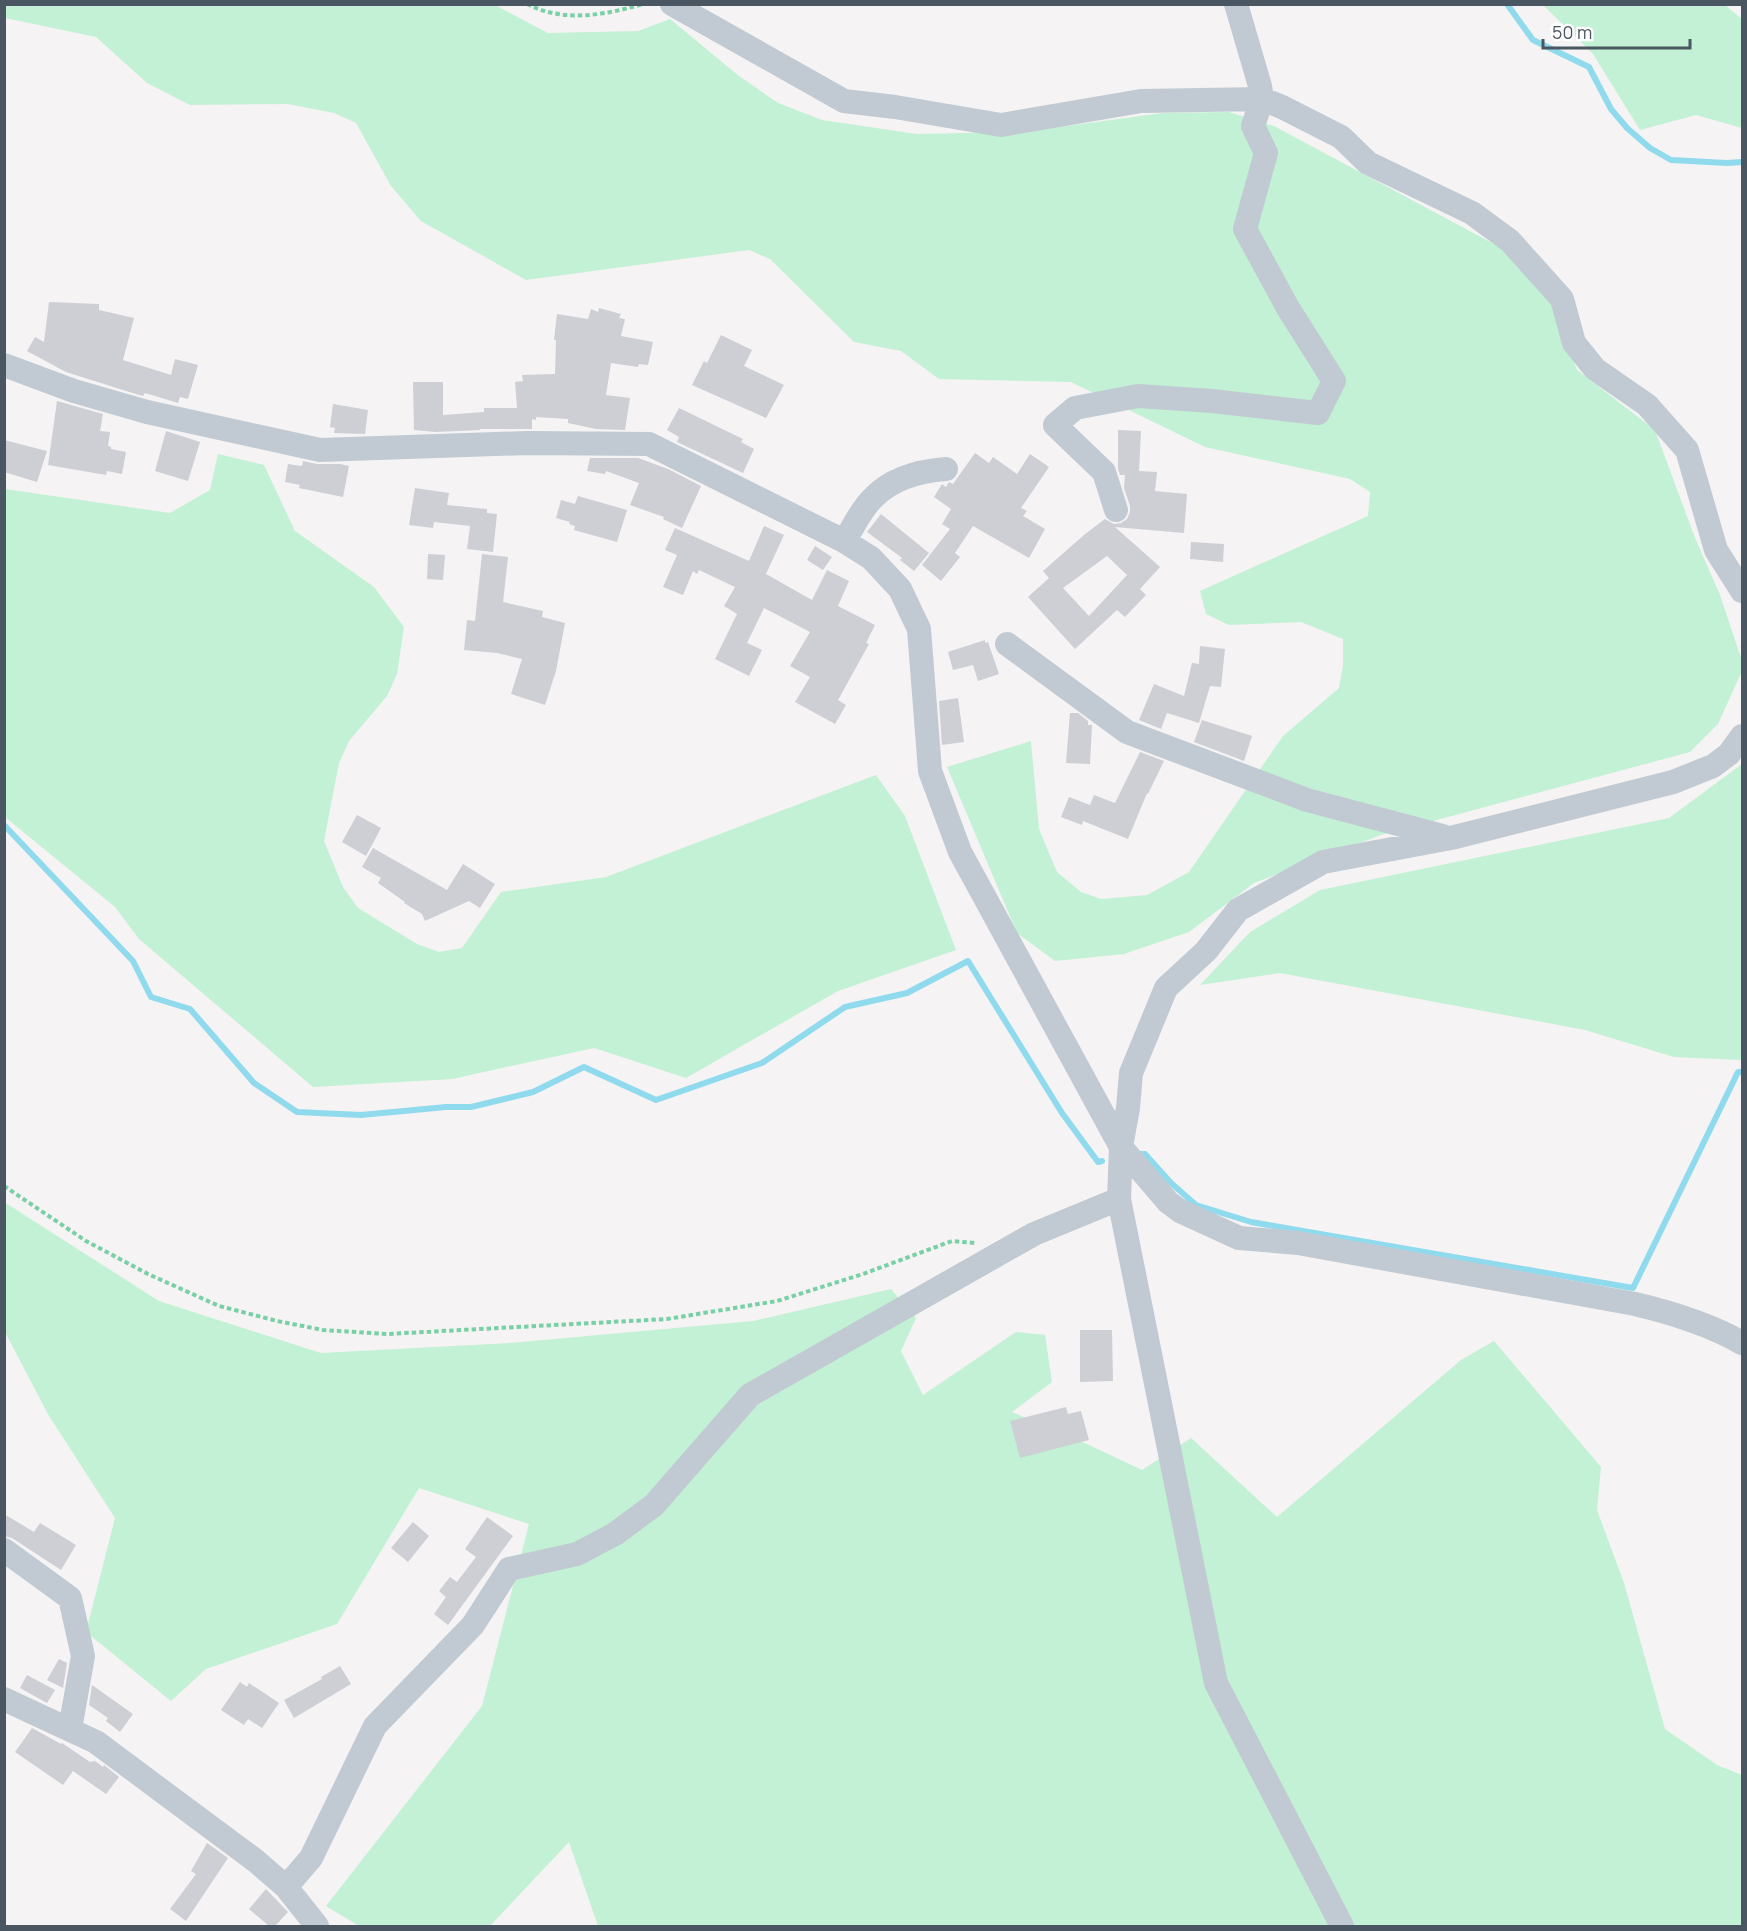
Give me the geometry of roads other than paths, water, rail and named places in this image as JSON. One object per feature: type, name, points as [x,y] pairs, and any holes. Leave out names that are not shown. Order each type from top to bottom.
[{"type":"street","points":[[672,4],[843,101],[895,107],[1001,125],[1141,101],[1262,99],[1341,137],[1368,163],[1472,213],[1510,241],[1562,299],[1574,343],[1595,369],[1647,405],[1687,450],[1716,550],[1743,591]]},
{"type":"street","points":[[1116,510],[1104,472],[1055,425],[1075,408],[1138,396],[1212,401],[1318,413],[1334,381],[1288,308],[1245,229],[1266,153],[1253,126],[1262,99],[1236,4]]},
{"type":"street","points":[[4,365],[74,391],[147,412],[320,450],[526,443],[649,444],[844,541],[871,558],[900,589],[919,629],[930,771],[960,852],[1121,1147],[1167,1202],[1180,1211],[1239,1238],[1298,1243],[1635,1304],[1674,1314],[1743,1342]]},
{"type":"street","points":[[844,541],[873,498],[898,480],[924,470],[946,469]]},
{"type":"street","points":[[1007,644],[1127,732],[1307,801],[1451,838]]},
{"type":"street","points":[[1342,1926],[1216,1683],[1119,1199],[1121,1147],[1131,1073],[1166,988],[1206,951],[1238,910],[1323,862],[1451,838],[1672,782],[1713,766],[1729,754],[1743,736]]},
{"type":"street","points":[[286,1887],[311,1858],[375,1726],[473,1625],[509,1569],[577,1554],[615,1534],[654,1505],[750,1395],[1034,1234],[1119,1199]]},
{"type":"street","points":[[4,1550],[70,1598],[83,1656],[70,1729]]},
{"type":"street","points":[[4,1699],[96,1742],[256,1861],[286,1887],[317,1926]]},
{"type":"waterway","points":[[1507,4],[1533,40],[1589,67],[1611,109],[1627,128],[1650,148],[1671,160],[1742,162]]},
{"type":"waterway","points":[[4,825],[133,961],[151,997],[190,1009],[254,1083],[297,1112],[361,1115],[446,1107],[471,1107],[533,1092],[584,1067],[656,1100],[762,1063],[845,1007],[907,993],[968,961],[1062,1113],[1098,1162],[1102,1161]]},
{"type":"waterway","points":[[1141,1154],[1145,1154],[1171,1183],[1196,1205],[1251,1222],[1633,1288],[1738,1072],[1742,1072]]}]
